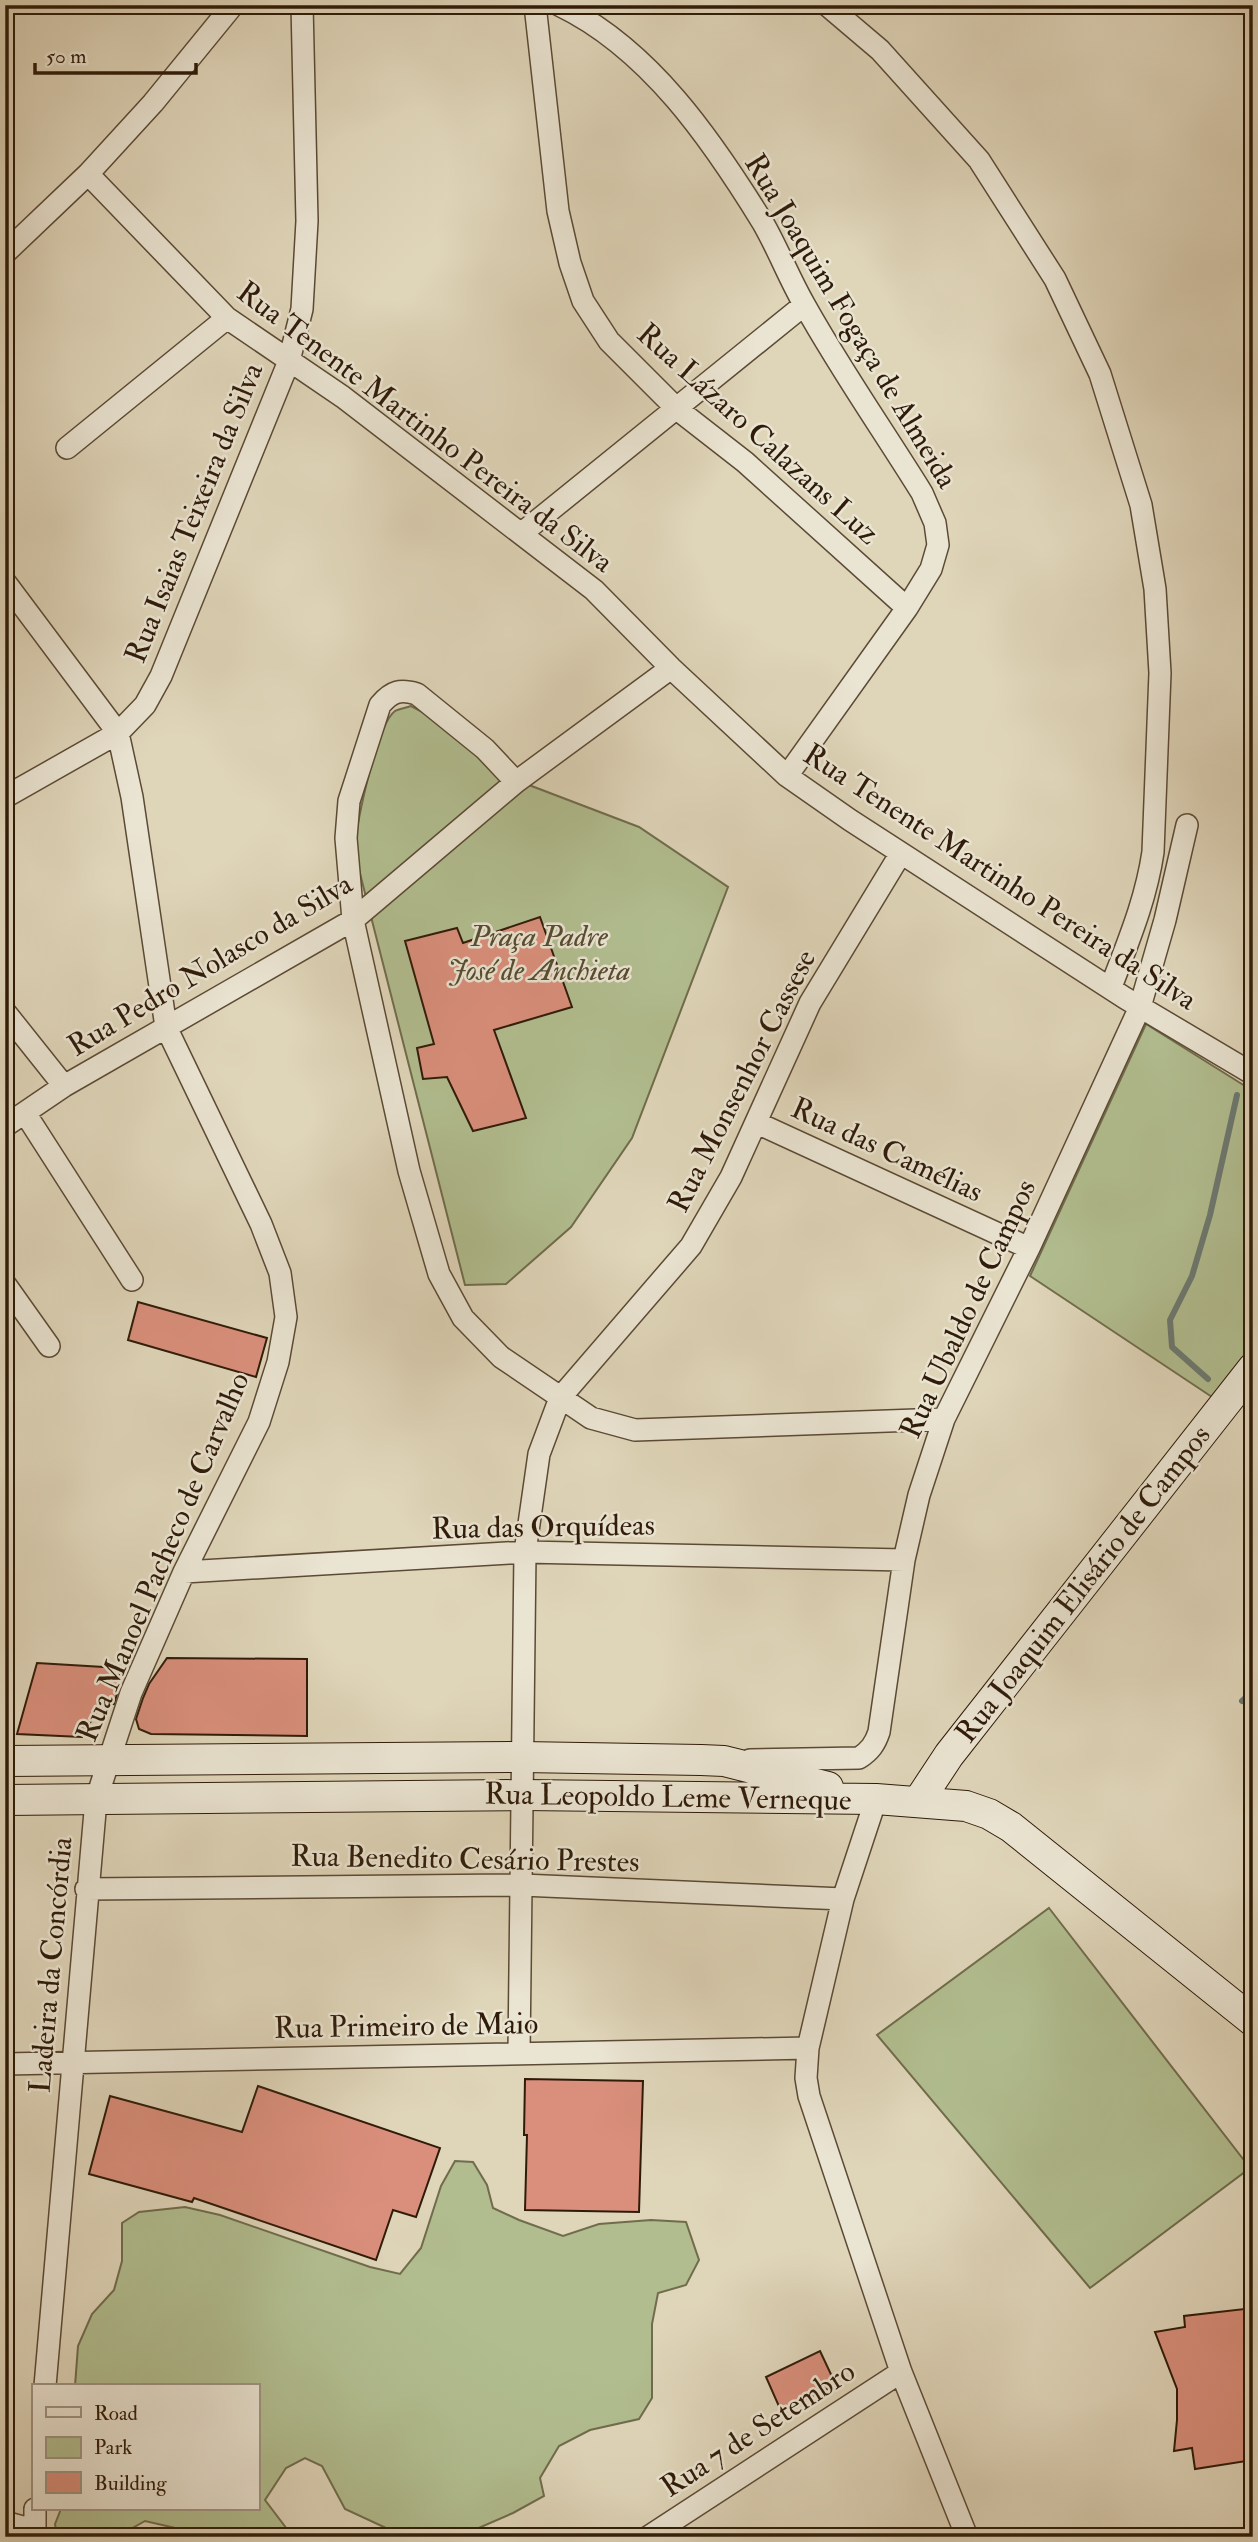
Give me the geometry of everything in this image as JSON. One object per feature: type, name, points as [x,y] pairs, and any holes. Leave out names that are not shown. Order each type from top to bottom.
[{"type":"main road","name":"Rua Joaquim Elisário de Campos","points":[[918,1802],[949,1755],[1253,1368]]},
{"type":"main road","name":"Rua Leopoldo Leme Verneque","points":[[5,1761],[523,1757],[724,1761],[876,1799]]},
{"type":"main road","name":"Rua Leopoldo Leme Verneque","points":[[5,1800],[523,1795],[876,1799]]},
{"type":"main road","points":[[876,1799],[966,1805],[989,1814],[1010,1827],[1253,2021]]},
{"type":"street","points":[[5,253],[88,174],[153,103],[233,5]]},
{"type":"street","name":"Rua Isaias Teixeira da Silva","points":[[5,797],[118,733],[145,705],[160,676],[289,361],[302,309],[307,221],[302,5]]},
{"type":"street","name":"Rua Lázaro Calazans Luz","points":[[536,5],[558,211],[583,301],[609,341],[677,409],[744,462],[907,608]]},
{"type":"street","name":"Rua Joaquim Fogaça de Almeida","points":[[559,5],[583,17],[636,57],[693,120],[764,225],[804,304],[922,493],[935,523],[938,545],[931,569],[907,608],[787,776]]},
{"type":"street","points":[[827,5],[880,50],[979,160],[1055,279],[1100,374],[1140,505],[1155,589],[1160,673],[1153,852],[1142,907],[1111,987]]},
{"type":"street","name":"Rua Tenente Martinho Pereira da Silva","points":[[88,174],[226,318],[343,397],[594,590],[671,668],[787,776],[850,820],[1140,1007],[1253,1074]]},
{"type":"street","points":[[522,533],[804,304]]},
{"type":"street","points":[[67,447],[226,318]]},
{"type":"street","points":[[5,582],[118,733]]},
{"type":"street","name":"Rua Pedro Nolasco da Silva","points":[[5,1126],[64,1086],[354,920],[516,782],[671,668]]},
{"type":"street","points":[[516,782],[485,749],[417,694],[404,690],[390,693],[380,705],[349,801],[345,838],[354,920],[409,1171],[439,1274],[463,1318],[501,1357],[591,1418],[635,1430],[944,1419]]},
{"type":"street","name":"Rua Manoel Pacheco de Carvalho","points":[[96,1800],[131,1693],[184,1572],[259,1422],[278,1362],[286,1317],[280,1273],[261,1224],[166,1027],[132,797],[118,733]]},
{"type":"street","name":"Rua Ubaldo de Campos","points":[[724,1761],[859,1758],[868,1752],[879,1732],[904,1560],[919,1495],[944,1419],[1029,1248],[1140,1007],[1165,920],[1186,825]]},
{"type":"street","name":"Rua Monsenhor Cassese","points":[[519,2053],[525,1552],[539,1454],[561,1398],[691,1246],[731,1177],[810,1003],[901,853]]},
{"type":"street","points":[[5,1012],[64,1086]]},
{"type":"street","points":[[25,1113],[132,1280]]},
{"type":"street","name":"Rua das Camélias","points":[[757,1123],[1029,1248]]},
{"type":"street","points":[[5,1284],[49,1346]]},
{"type":"street","name":"Rua das Orquídeas","points":[[184,1572],[525,1552],[904,1560]]},
{"type":"street","points":[[876,1799],[843,1899],[808,2048],[806,2078],[809,2096],[901,2372],[967,2537]]},
{"type":"street","name":"Ladeira da Concórdia","points":[[45,2384],[86,1889],[96,1800]]},
{"type":"street","name":"Rua Benedito Cesário Prestes","points":[[86,1889],[522,1885],[843,1899]]},
{"type":"street","name":"Rua Primeiro de Maio","points":[[5,2064],[808,2048]]},
{"type":"street","name":"Rua 7 de Setembro","points":[[648,2537],[901,2372]]},
{"type":"street","points":[[5,2522],[34,2534],[35,2510]]},
{"type":"green space","name":"Praça Padre José de Anchieta","points":[[411,706],[430,716],[529,785],[639,827],[728,887],[632,1138],[571,1227],[506,1284],[465,1285],[354,850],[368,776],[381,735],[395,711]]},
{"type":"green space","points":[[1146,1024],[1253,1091],[1253,1348],[1215,1399],[1030,1276]]},
{"type":"green space","points":[[1049,1908],[1250,2168],[1090,2288],[877,2035]]},
{"type":"green space","points":[[455,2161],[473,2162],[487,2185],[493,2208],[563,2236],[599,2224],[651,2220],[686,2222],[699,2260],[686,2285],[658,2293],[652,2324],[652,2398],[639,2419],[590,2430],[559,2446],[540,2478],[544,2496],[458,2537],[412,2534],[386,2528],[345,2509],[322,2466],[305,2458],[286,2468],[265,2500],[293,2537],[193,2537],[184,2530],[145,2521],[121,2537],[57,2537],[55,2524],[61,2510],[259,2510],[259,2384],[75,2384],[78,2346],[92,2314],[114,2290],[122,2261],[122,2223],[139,2212],[185,2207],[220,2215],[370,2267],[400,2274],[421,2248],[441,2186]]},
{"type":"building","points":[[540,917],[572,1007],[494,1030],[526,1118],[473,1131],[447,1077],[423,1079],[417,1048],[434,1044],[405,941],[457,928],[463,943]]},
{"type":"building","points":[[138,1302],[267,1338],[256,1377],[128,1340]]},
{"type":"building","points":[[167,1658],[307,1659],[307,1736],[151,1734],[139,1729],[136,1719],[143,1698]]},
{"type":"building","points":[[37,1663],[120,1668],[114,1704],[102,1702],[82,1737],[17,1734]]},
{"type":"building","points":[[525,2079],[643,2081],[639,2212],[525,2210]]},
{"type":"building","points":[[258,2086],[440,2148],[416,2217],[393,2210],[376,2260],[194,2198],[192,2202],[89,2174],[110,2096],[242,2132]]},
{"type":"building","points":[[1253,2308],[1253,2460],[1195,2469],[1192,2448],[1174,2451],[1177,2389],[1155,2332],[1185,2327],[1184,2316]]},
{"type":"building","points":[[820,2351],[836,2385],[781,2411],[766,2377]]},
{"type":"waterway","points":[[1208,1379],[1172,1347],[1170,1320],[1192,1276],[1210,1215],[1237,1095]]},
{"type":"waterway","points":[[1249,1416],[1253,1419]]},
{"type":"waterway","points":[[1242,1701],[1253,1691]]}]
